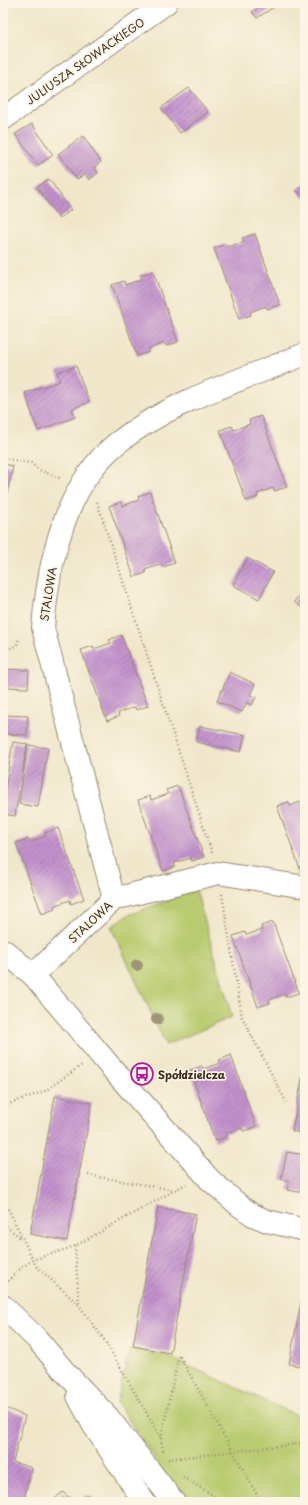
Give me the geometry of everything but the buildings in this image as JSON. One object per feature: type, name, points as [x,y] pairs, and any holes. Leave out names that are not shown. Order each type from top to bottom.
[{"type":"street","name":"JULIUSZA SŁOWACKIEGO","points":[[3,119],[166,3]]},
{"type":"street","name":"STALOWA","points":[[33,975],[114,899],[43,628],[48,588],[65,517],[84,481],[115,445],[139,428],[186,402],[305,354]]},
{"type":"street","points":[[114,899],[218,873],[305,887]]},
{"type":"street","points":[[3,950],[33,975],[99,1054],[204,1174],[240,1206],[253,1214],[267,1221],[305,1230]]},
{"type":"street","points":[[3,1306],[37,1339],[65,1372],[108,1416],[174,1502]]},
{"type":"street","points":[[65,1372],[94,1426],[144,1502]]},
{"type":"path","points":[[3,458],[31,463],[39,470],[84,481],[218,873],[242,1017],[286,1102]]},
{"type":"path","points":[[3,652],[17,645],[19,638]]},
{"type":"path","points":[[3,1106],[45,1091],[99,1054]]},
{"type":"path","points":[[6,1283],[21,1268],[33,1260],[75,1246],[204,1174]]},
{"type":"path","points":[[88,1175],[174,1190]]},
{"type":"path","points":[[3,1198],[36,1266],[79,1305],[105,1341],[161,1438]]},
{"type":"path","points":[[3,1224],[23,1240]]},
{"type":"path","points":[[75,1246],[79,1305]]},
{"type":"path","points":[[163,1452],[161,1438],[179,1355],[261,1502]]},
{"type":"path","points":[[169,1464],[163,1459],[305,1443]]},
{"type":"path","points":[[180,1475],[224,1502]]},
{"type":"green space","points":[[196,890],[232,1017],[166,1045],[111,927],[126,916]]},
{"type":"green space","points":[[130,1349],[167,1356],[305,1419],[305,1502],[189,1502],[161,1469],[117,1402]]},
{"type":"place","name":"Spółdzielcza","points":[[142,1074]]}]
